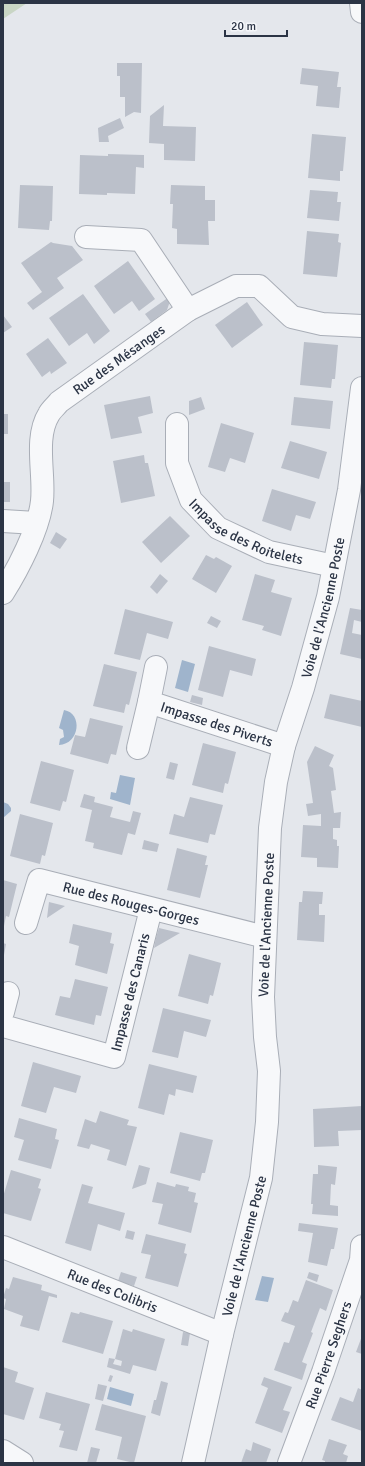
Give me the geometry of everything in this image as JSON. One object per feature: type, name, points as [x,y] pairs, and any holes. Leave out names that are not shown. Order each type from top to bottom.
[{"type":"street","points":[[361,3],[362,12]]},
{"type":"street","points":[[86,237],[141,240],[188,310]]},
{"type":"street","name":"Rue des Mésanges","points":[[3,593],[15,574],[36,523],[42,501],[41,446],[43,428],[49,414],[59,402],[188,310],[236,286],[260,286],[292,317],[322,324],[362,326]]},
{"type":"street","name":"Voie de l'Ancienne Poste","points":[[192,1463],[261,1178],[265,1154],[269,1071],[265,1037],[263,997],[270,828],[276,782],[284,746],[303,688],[324,612],[334,566],[359,434],[362,388]]},
{"type":"street","name":"Impasse des Roitelets","points":[[177,424],[177,463],[191,500],[218,528],[269,552],[334,566]]},
{"type":"street","points":[[3,521],[36,523]]},
{"type":"street","name":"Impasse des Piverts","points":[[138,748],[156,667]]},
{"type":"street","name":"Impasse des Piverts","points":[[148,702],[284,746]]},
{"type":"street","name":"Rue des Rouges-Gorges","points":[[26,923],[39,880],[265,937]]},
{"type":"street","name":"Impasse des Canaris","points":[[3,1026],[114,1057],[151,908]]},
{"type":"street","name":"Rue Pierre Seghers","points":[[289,1463],[323,1372],[362,1260],[362,1246]]},
{"type":"street","name":"Rue des Colibris","points":[[3,1247],[222,1334]]},
{"type":"street","points":[[3,1451],[22,1463]]},
{"type":"green space","points":[[3,3],[27,3],[3,19]]},
{"type":"water","points":[[182,660],[195,664],[188,692],[175,688]]},
{"type":"water","points":[[64,710],[70,712],[74,717],[76,728],[75,734],[71,740],[59,745],[60,739],[64,737],[63,730],[59,728]]},
{"type":"water","points":[[120,775],[135,778],[130,805],[110,799],[111,792],[116,793]]},
{"type":"water","points":[[3,802],[8,804],[11,811],[3,818]]},
{"type":"water","points":[[262,1276],[274,1278],[268,1302],[255,1300]]},
{"type":"water","points":[[110,1387],[134,1394],[131,1406],[107,1399]]},
{"type":"building","points":[[117,63],[142,63],[141,113],[134,112],[125,117],[125,97],[120,97],[120,76],[117,76]]},
{"type":"building","points":[[302,68],[339,72],[337,87],[341,87],[339,108],[316,106],[318,86],[300,84]]},
{"type":"building","points":[[164,105],[163,126],[196,127],[195,161],[164,160],[164,144],[149,143],[150,116]]},
{"type":"building","points":[[120,118],[124,128],[108,136],[109,142],[99,142],[98,128]]},
{"type":"building","points":[[312,134],[346,137],[343,171],[340,171],[340,181],[308,178]]},
{"type":"building","points":[[108,154],[144,155],[144,168],[136,167],[135,194],[79,194],[80,155],[108,156]]},
{"type":"building","points":[[20,185],[53,186],[52,221],[50,221],[49,230],[18,228]]},
{"type":"building","points":[[171,185],[205,186],[205,200],[215,200],[215,221],[208,221],[209,245],[177,244],[177,229],[172,228],[173,204],[170,204]]},
{"type":"building","points":[[310,190],[338,192],[337,202],[341,202],[339,221],[307,218]]},
{"type":"building","points":[[307,231],[339,234],[338,242],[341,243],[337,277],[303,274]]},
{"type":"building","points":[[51,242],[72,246],[83,260],[57,278],[64,288],[33,310],[27,303],[42,292],[21,263]]},
{"type":"building","points":[[128,261],[155,299],[139,311],[132,301],[114,314],[94,286]]},
{"type":"building","points":[[83,294],[110,331],[94,344],[87,333],[69,346],[49,318]]},
{"type":"building","points":[[169,297],[167,310],[151,322],[145,314]]},
{"type":"building","points":[[247,302],[263,325],[232,348],[215,325]]},
{"type":"building","points":[[3,315],[12,327],[3,333]]},
{"type":"building","points":[[48,338],[67,363],[51,374],[50,371],[42,377],[26,354]]},
{"type":"building","points":[[304,342],[338,345],[335,379],[332,379],[331,388],[300,385]]},
{"type":"building","points":[[150,396],[153,413],[138,417],[142,433],[111,439],[104,405]]},
{"type":"building","points":[[201,397],[205,409],[189,415],[189,401]]},
{"type":"building","points":[[294,397],[333,401],[330,429],[291,425]]},
{"type":"building","points":[[3,414],[8,414],[8,434],[3,434]]},
{"type":"building","points":[[221,423],[254,433],[245,463],[230,458],[225,472],[208,467]]},
{"type":"building","points":[[290,441],[327,452],[319,479],[281,468]]},
{"type":"building","points":[[144,455],[145,463],[148,463],[155,496],[121,503],[113,461]]},
{"type":"building","points":[[3,482],[10,482],[10,502],[3,502]]},
{"type":"building","points":[[272,489],[316,502],[310,519],[296,515],[291,531],[262,521]]},
{"type":"building","points":[[170,516],[190,536],[161,563],[142,542]]},
{"type":"building","points":[[56,532],[67,539],[60,549],[50,543]]},
{"type":"building","points":[[206,555],[214,559],[216,557],[232,566],[216,593],[192,579]]},
{"type":"building","points":[[160,574],[168,581],[157,594],[150,587]]},
{"type":"building","points":[[255,574],[275,580],[271,592],[292,598],[281,636],[262,630],[264,626],[242,620]]},
{"type":"building","points":[[350,608],[362,610],[362,622],[354,620],[352,633],[362,635],[362,659],[340,654]]},
{"type":"building","points":[[125,609],[173,622],[168,639],[147,633],[140,660],[114,654]]},
{"type":"building","points":[[211,616],[221,621],[217,628],[207,623]]},
{"type":"building","points":[[209,646],[256,659],[252,676],[230,670],[223,697],[198,690]]},
{"type":"building","points":[[104,664],[137,672],[129,705],[126,704],[124,713],[93,706]]},
{"type":"building","points":[[330,694],[362,701],[362,727],[324,718]]},
{"type":"building","points":[[192,695],[203,698],[202,705],[190,702]]},
{"type":"building","points":[[90,718],[123,726],[116,755],[111,754],[108,764],[70,754],[75,735],[85,737]]},
{"type":"building","points":[[203,743],[236,752],[228,784],[225,783],[223,793],[192,785]]},
{"type":"building","points":[[315,746],[334,755],[329,766],[333,768],[336,790],[331,791],[334,813],[341,812],[340,828],[333,828],[333,839],[337,840],[337,846],[339,846],[338,868],[317,867],[317,858],[301,857],[303,825],[321,826],[321,814],[308,816],[306,804],[313,803],[307,762]]},
{"type":"building","points":[[41,761],[74,770],[66,802],[63,801],[60,811],[30,803]]},
{"type":"building","points":[[170,762],[178,764],[174,780],[166,778]]},
{"type":"building","points":[[84,794],[95,797],[94,802],[113,807],[110,817],[130,822],[133,811],[141,813],[135,835],[128,833],[122,855],[93,848],[94,843],[85,841],[92,810],[80,807]]},
{"type":"building","points":[[190,797],[223,805],[215,835],[210,834],[208,843],[169,834],[174,814],[184,817]]},
{"type":"building","points":[[20,814],[53,823],[45,856],[42,855],[40,864],[10,856]]},
{"type":"building","points":[[144,840],[159,844],[157,852],[142,849]]},
{"type":"building","points":[[177,848],[207,856],[205,865],[208,865],[200,898],[167,890]]},
{"type":"building","points":[[3,880],[17,884],[9,917],[6,916],[4,926]]},
{"type":"building","points":[[303,891],[323,892],[322,904],[319,904],[319,915],[325,915],[324,942],[297,940],[299,902],[302,902]]},
{"type":"building","points":[[49,902],[65,906],[47,918]]},
{"type":"building","points":[[73,924],[112,933],[110,943],[114,944],[107,974],[75,965],[79,946],[69,943]]},
{"type":"building","points":[[159,928],[180,933],[154,948]]},
{"type":"building","points":[[3,943],[6,944],[4,955],[3,955]]},
{"type":"building","points":[[189,954],[221,963],[213,996],[210,995],[208,1004],[178,996]]},
{"type":"building","points":[[75,979],[108,987],[101,1016],[96,1015],[94,1025],[55,1015],[60,996],[70,998]]},
{"type":"building","points":[[163,1008],[211,1020],[206,1037],[184,1031],[178,1058],[152,1052]]},
{"type":"building","points":[[33,1062],[81,1076],[76,1093],[54,1087],[46,1113],[21,1106]]},
{"type":"building","points":[[149,1064],[197,1076],[193,1093],[176,1089],[175,1096],[169,1094],[164,1115],[138,1108]]},
{"type":"building","points":[[362,1106],[362,1130],[338,1131],[339,1146],[314,1147],[313,1109]]},
{"type":"building","points":[[100,1111],[129,1120],[127,1125],[137,1127],[126,1166],[107,1160],[110,1150],[91,1144],[89,1149],[77,1146],[85,1119],[96,1123]]},
{"type":"building","points":[[19,1118],[57,1129],[55,1139],[59,1140],[51,1169],[18,1160],[24,1140],[14,1137]]},
{"type":"building","points":[[180,1132],[213,1140],[205,1173],[202,1173],[200,1181],[170,1173]]},
{"type":"building","points":[[139,1165],[150,1168],[146,1184],[132,1189]]},
{"type":"building","points":[[318,1165],[337,1167],[335,1185],[331,1184],[330,1205],[338,1206],[338,1216],[312,1214],[313,1204],[311,1204],[313,1174],[318,1174]]},
{"type":"building","points":[[11,1170],[41,1179],[38,1188],[41,1189],[31,1221],[3,1213],[3,1197]]},
{"type":"building","points":[[157,1182],[175,1187],[176,1184],[189,1187],[188,1191],[196,1193],[194,1202],[198,1203],[191,1233],[158,1224],[163,1204],[152,1202]]},
{"type":"building","points":[[82,1184],[93,1187],[88,1203],[125,1213],[120,1231],[98,1224],[91,1251],[65,1243]]},
{"type":"building","points":[[299,1223],[338,1228],[334,1249],[331,1249],[327,1266],[308,1262],[313,1233],[298,1231]]},
{"type":"building","points":[[127,1230],[135,1232],[133,1240],[125,1238]]},
{"type":"building","points":[[146,1234],[186,1244],[184,1253],[187,1254],[178,1287],[145,1278],[151,1255],[141,1253]]},
{"type":"building","points":[[121,1272],[137,1277],[134,1286],[118,1281]]},
{"type":"building","points":[[309,1272],[319,1275],[317,1282],[307,1278]]},
{"type":"building","points":[[13,1277],[42,1285],[41,1290],[57,1295],[57,1298],[49,1296],[39,1331],[20,1326],[23,1316],[4,1309],[6,1299],[3,1298],[6,1288],[9,1289]]},
{"type":"building","points":[[306,1280],[333,1290],[326,1311],[320,1308],[311,1332],[313,1333],[302,1362],[307,1364],[302,1380],[274,1370],[284,1342],[289,1343],[295,1326],[281,1321],[285,1312],[288,1313],[293,1300],[298,1302]]},
{"type":"building","points":[[71,1312],[79,1314],[80,1312],[113,1321],[103,1354],[62,1342]]},
{"type":"building","points":[[123,1329],[132,1332],[133,1329],[165,1339],[156,1371],[133,1365],[130,1374],[107,1367],[109,1358],[115,1359]],"holes":[[[115,1359],[122,1361],[121,1366],[113,1364]]]},
{"type":"building","points":[[183,1332],[190,1333],[188,1346],[181,1345]]},
{"type":"building","points":[[362,1336],[362,1354],[356,1352]]},
{"type":"building","points":[[3,1367],[18,1372],[15,1382],[34,1388],[24,1420],[3,1414]]},
{"type":"building","points":[[110,1375],[113,1376],[111,1382],[108,1381]]},
{"type":"building","points":[[264,1377],[292,1387],[283,1410],[290,1412],[282,1433],[255,1423],[268,1388],[261,1385]]},
{"type":"building","points":[[161,1381],[168,1383],[160,1416],[151,1413]]},
{"type":"building","points":[[98,1384],[107,1386],[103,1401],[95,1399]]},
{"type":"building","points":[[358,1388],[362,1390],[362,1431],[331,1420],[340,1397],[353,1402]]},
{"type":"building","points":[[46,1392],[90,1404],[77,1451],[59,1447],[64,1431],[59,1430],[61,1424],[39,1418]]},
{"type":"building","points":[[102,1404],[146,1416],[134,1463],[117,1459],[122,1437],[95,1430]]},
{"type":"building","points":[[329,1439],[347,1445],[343,1454],[348,1456],[346,1463],[325,1463],[325,1461],[322,1460]]},
{"type":"building","points":[[253,1442],[271,1449],[266,1463],[241,1463],[246,1449],[251,1451]]},
{"type":"building","points":[[91,1447],[100,1449],[96,1463],[87,1463]]}]
